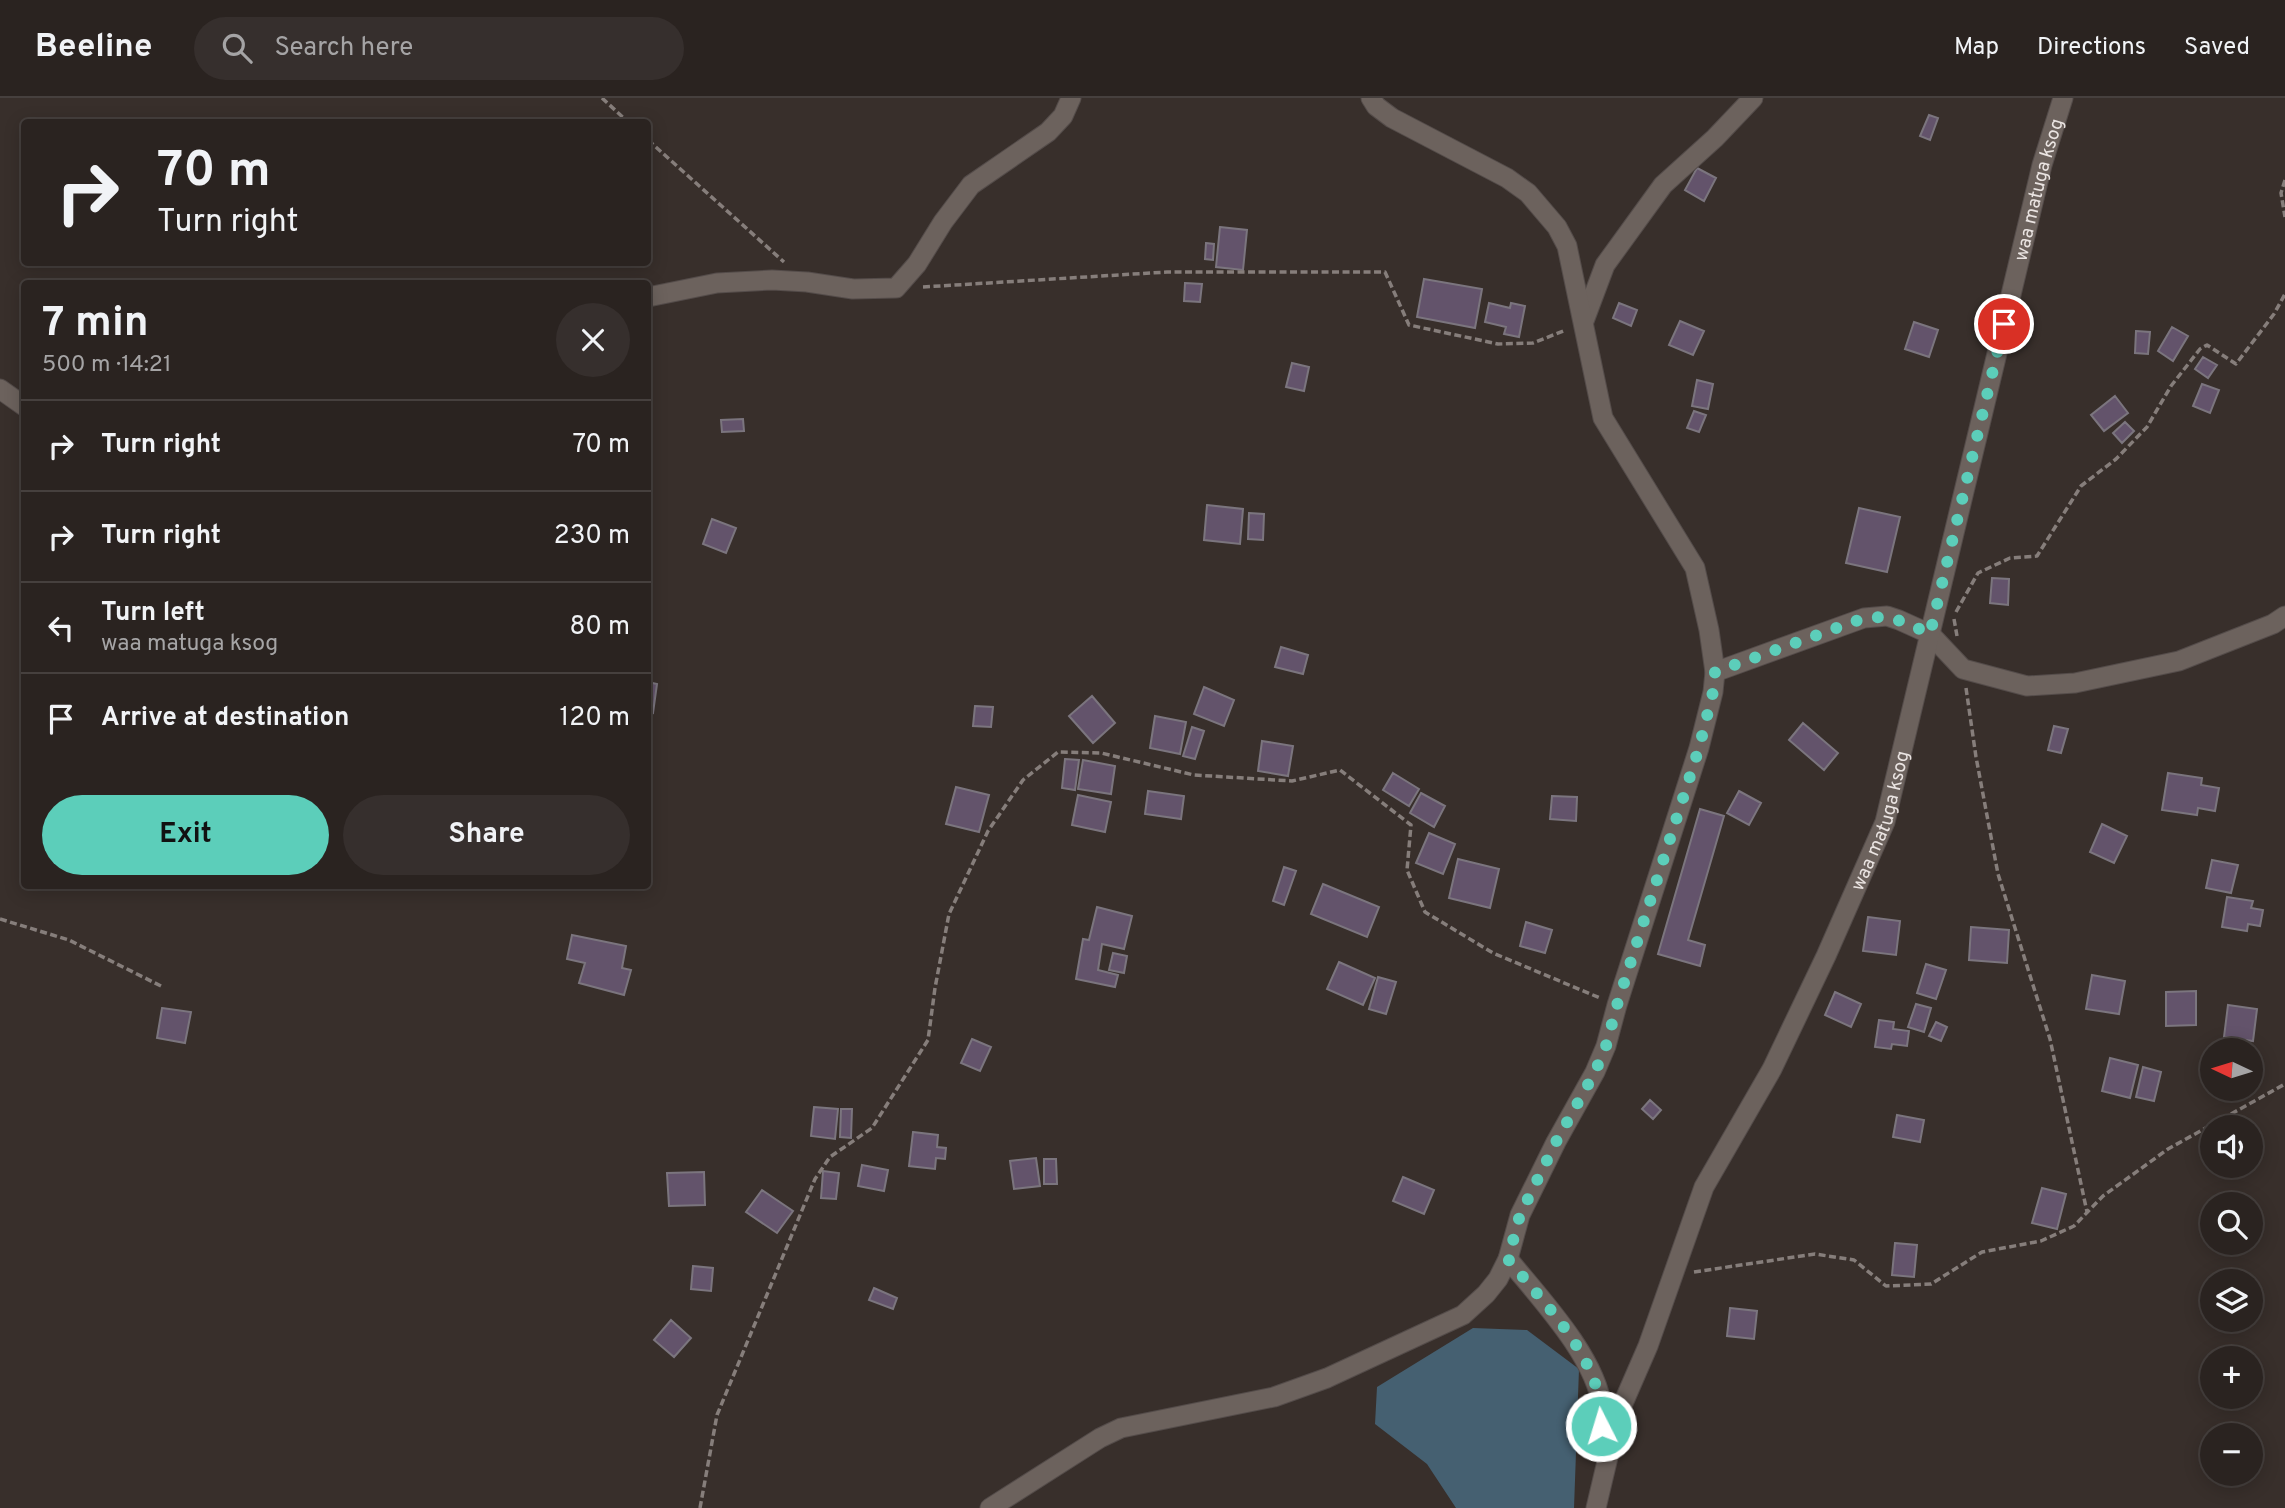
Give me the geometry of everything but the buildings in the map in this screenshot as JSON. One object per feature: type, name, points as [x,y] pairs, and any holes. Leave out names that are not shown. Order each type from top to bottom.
[{"type":"street","points":[[651,296],[717,283],[772,280],[853,289],[896,288],[971,186],[1048,132],[1063,117],[1071,98]]},
{"type":"street","points":[[990,1508],[1100,1438],[1121,1429],[1274,1397],[1362,1363],[1464,1315],[1486,1294],[1508,1259],[1520,1215],[1606,1046],[1699,748],[1713,692],[1715,672],[1695,568],[1603,418],[1567,246],[1557,227],[1528,193],[1507,178],[1392,118],[1376,106],[1371,98]]},
{"type":"street","points":[[1583,322],[1605,265],[1663,185],[1715,138],[1753,98]]},
{"type":"street","name":"waa matuga ksog","points":[[1595,1508],[1618,1415],[1648,1346],[1704,1187],[1772,1069],[1885,822],[2039,178],[2063,98]]},
{"type":"street","points":[[0,389],[21,404]]},
{"type":"street","points":[[1715,672],[1864,618],[1887,616],[1930,634],[1963,668],[2027,686],[2075,683],[2179,661],[2273,624],[2285,616]]},
{"type":"street","points":[[1508,1259],[1576,1343],[1597,1390],[1602,1410],[1595,1508]]},
{"type":"path","points":[[602,98],[625,119]]},
{"type":"path","points":[[651,143],[807,282]]},
{"type":"path","points":[[2285,180],[2281,193],[2285,217]]},
{"type":"path","points":[[896,288],[1167,272],[1385,272],[1409,325],[1498,344],[1533,343],[1583,322]]},
{"type":"path","points":[[2088,1212],[2050,1039],[1998,874],[1953,616],[1978,573],[2010,558],[2037,556],[2081,486],[2116,459],[2147,427],[2171,386],[2200,349],[2207,345],[2236,364],[2274,314],[2285,294]]},
{"type":"path","points":[[700,1508],[717,1415],[815,1179],[830,1157],[873,1128],[928,1040],[934,988],[949,914],[988,831],[1023,780],[1059,752],[1101,753],[1194,775],[1292,781],[1340,770],[1412,825],[1407,870],[1425,912],[1493,953],[1617,1005]]},
{"type":"path","points":[[0,919],[69,940],[161,986]]},
{"type":"path","points":[[1673,1275],[1815,1254],[1854,1260],[1886,1286],[1931,1284],[1982,1252],[2041,1241],[2074,1226],[2104,1196],[2168,1149],[2285,1084]]},
{"type":"water","points":[[1473,1328],[1527,1330],[1579,1369],[1574,1508],[1456,1508],[1427,1464],[1375,1424],[1377,1387]]},
{"type":"route","points":[[1601,1426],[1600,1399],[1576,1343],[1508,1259],[1520,1215],[1606,1046],[1699,748],[1713,692],[1715,672],[1864,618],[1887,616],[1930,634],[2004,324]]}]
